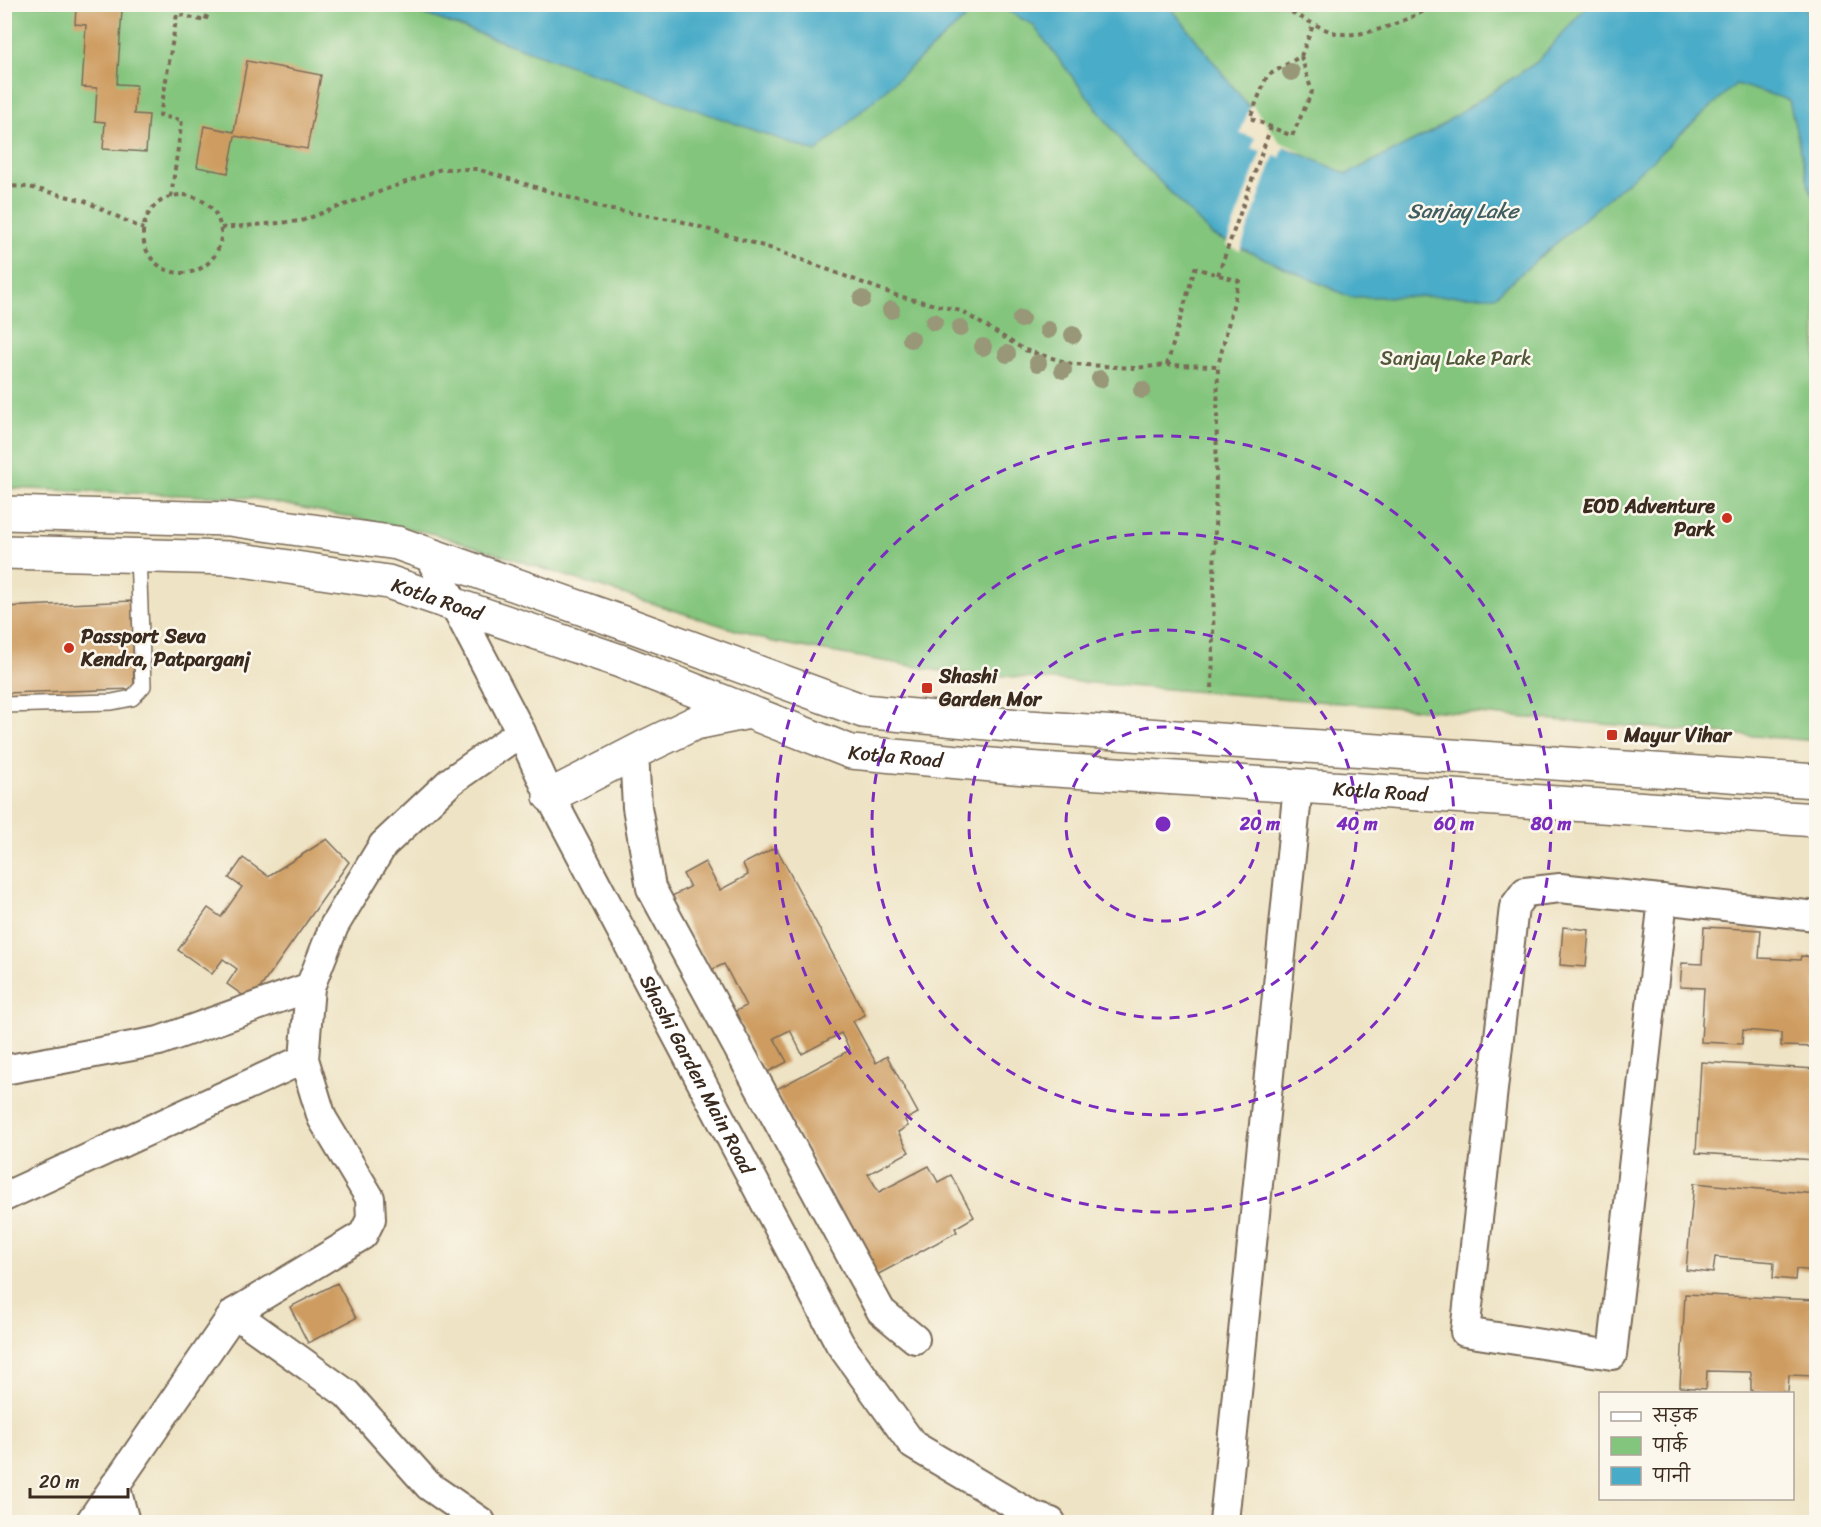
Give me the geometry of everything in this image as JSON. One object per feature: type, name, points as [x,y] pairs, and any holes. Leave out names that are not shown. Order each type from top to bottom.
[{"type":"main road","name":"Kotla Road","points":[[4,513],[229,519],[397,543],[863,711],[1029,727],[1816,781]]},
{"type":"main road","name":"Kotla Road","points":[[4,552],[229,558],[388,582],[620,661],[851,752],[1025,768],[1816,820]]},
{"type":"main road","points":[[550,796],[695,723],[750,712]]},
{"type":"street","name":"Shashi Garden Main Road","points":[[428,554],[521,732],[550,796],[840,1344],[913,1445],[1033,1516],[1051,1522]]},
{"type":"street","points":[[90,1522],[234,1313],[363,1235],[371,1220],[370,1198],[322,1118],[304,1059],[310,987],[334,926],[382,845],[451,781],[521,732]]},
{"type":"street","points":[[634,752],[637,807],[651,888],[881,1311],[915,1340]]},
{"type":"street","points":[[1224,1522],[1298,786]]},
{"type":"street","points":[[1663,899],[1612,1355],[1466,1332],[1514,907],[1525,892],[1560,888],[1663,899],[1816,916]]},
{"type":"street","points":[[4,1070],[159,1041],[310,987]]},
{"type":"street","points":[[4,1197],[304,1059]]},
{"type":"street","points":[[234,1313],[347,1394],[429,1486],[481,1522]]},
{"type":"street","points":[[115,1485],[125,1522]]},
{"type":"lane","points":[[4,705],[112,702],[132,698],[143,686],[138,555]]},
{"type":"path","points":[[171,197],[182,120],[160,116],[177,15],[205,21],[212,4]]},
{"type":"path","points":[[1276,4],[1335,33],[1355,34],[1376,30],[1440,4]]},
{"type":"path","points":[[1301,56],[1312,92],[1292,136],[1250,118],[1267,76],[1301,56],[1314,23]]},
{"type":"path","points":[[1218,274],[1271,127]]},
{"type":"path","points":[[221,228],[301,221],[441,169],[477,169],[606,209],[677,220],[773,249],[898,296],[961,311],[1025,350],[1072,364],[1134,368],[1167,365],[1218,366]]},
{"type":"path","points":[[4,186],[29,187],[85,201],[144,229]]},
{"type":"path","points":[[187,195],[204,201],[216,214],[221,228],[221,239],[214,257],[196,271],[185,273],[172,272],[160,266],[147,251],[144,241],[146,219],[161,202],[171,197],[187,195]]},
{"type":"path","points":[[1167,365],[1195,268],[1239,281],[1218,366],[1212,693]]},
{"type":"green space","name":"Sanjay Lake Park","points":[[5,5],[1816,5],[1816,741],[941,671],[773,642],[435,534],[252,498],[5,488]]},
{"type":"water","points":[[398,5],[980,5],[816,152]]},
{"type":"water","name":"Sanjay Lake","points":[[997,5],[1169,5],[1278,144],[1347,174],[1428,134],[1537,62],[1588,5],[1803,5],[1816,29],[1816,201],[1810,191],[1789,100],[1736,84],[1649,163],[1495,296],[1350,297],[1212,235],[1125,146],[1033,25]]},
{"type":"pier","points":[[1251,104],[1280,142],[1300,152],[1284,147],[1280,158],[1274,156],[1240,251],[1226,245],[1261,151],[1252,148],[1255,138],[1240,133]]},
{"type":"building","points":[[76,7],[122,10],[117,84],[136,85],[134,114],[149,115],[146,152],[103,149],[105,122],[95,121],[97,88],[82,87],[86,25],[75,24]]},
{"type":"building","points":[[247,61],[321,75],[307,149],[235,136],[228,173],[197,167],[204,126],[234,132]]},
{"type":"building","name":"Passport Seva Kendra, Patparganj","points":[[132,601],[134,689],[4,693],[4,607]]},
{"type":"building","points":[[327,839],[349,862],[251,1001],[227,984],[237,969],[223,959],[212,974],[178,950],[208,908],[221,917],[242,887],[229,878],[243,858],[268,876]]},
{"type":"building","points":[[776,847],[865,1015],[853,1021],[876,1063],[887,1056],[918,1113],[905,1120],[908,1126],[898,1132],[909,1152],[868,1174],[879,1192],[929,1166],[938,1182],[951,1175],[974,1217],[955,1228],[957,1232],[875,1276],[775,1090],[850,1050],[841,1033],[802,1054],[790,1030],[774,1038],[787,1062],[766,1073],[734,1012],[746,1006],[724,964],[711,970],[672,896],[690,887],[683,874],[705,862],[720,890],[748,875],[743,864]]},
{"type":"building","points":[[1563,927],[1589,930],[1586,967],[1560,965]]},
{"type":"building","points":[[1704,927],[1761,930],[1759,958],[1800,960],[1801,956],[1816,957],[1816,1047],[1781,1046],[1781,1033],[1743,1030],[1742,1044],[1701,1042],[1704,988],[1680,987],[1682,963],[1702,964]]},
{"type":"building","points":[[1701,1062],[1816,1069],[1816,1160],[1696,1153]]},
{"type":"building","points":[[1694,1183],[1816,1194],[1816,1271],[1796,1269],[1795,1280],[1773,1278],[1774,1262],[1715,1257],[1713,1273],[1686,1270]]},
{"type":"building","points":[[337,1283],[356,1318],[308,1343],[290,1307]]},
{"type":"building","points":[[1685,1294],[1816,1300],[1815,1376],[1789,1375],[1788,1392],[1751,1391],[1751,1372],[1707,1371],[1706,1389],[1680,1387]]},
{"type":"place","name":"EOD Adventure Park","points":[[1727,518]]},
{"type":"place","name":"Passport Seva Kendra, Patparganj","points":[[69,648]]},
{"type":"place","name":"Shashi Garden Mor","points":[[927,688]]},
{"type":"place","name":"Mayur Vihar","points":[[1612,735]]}]
